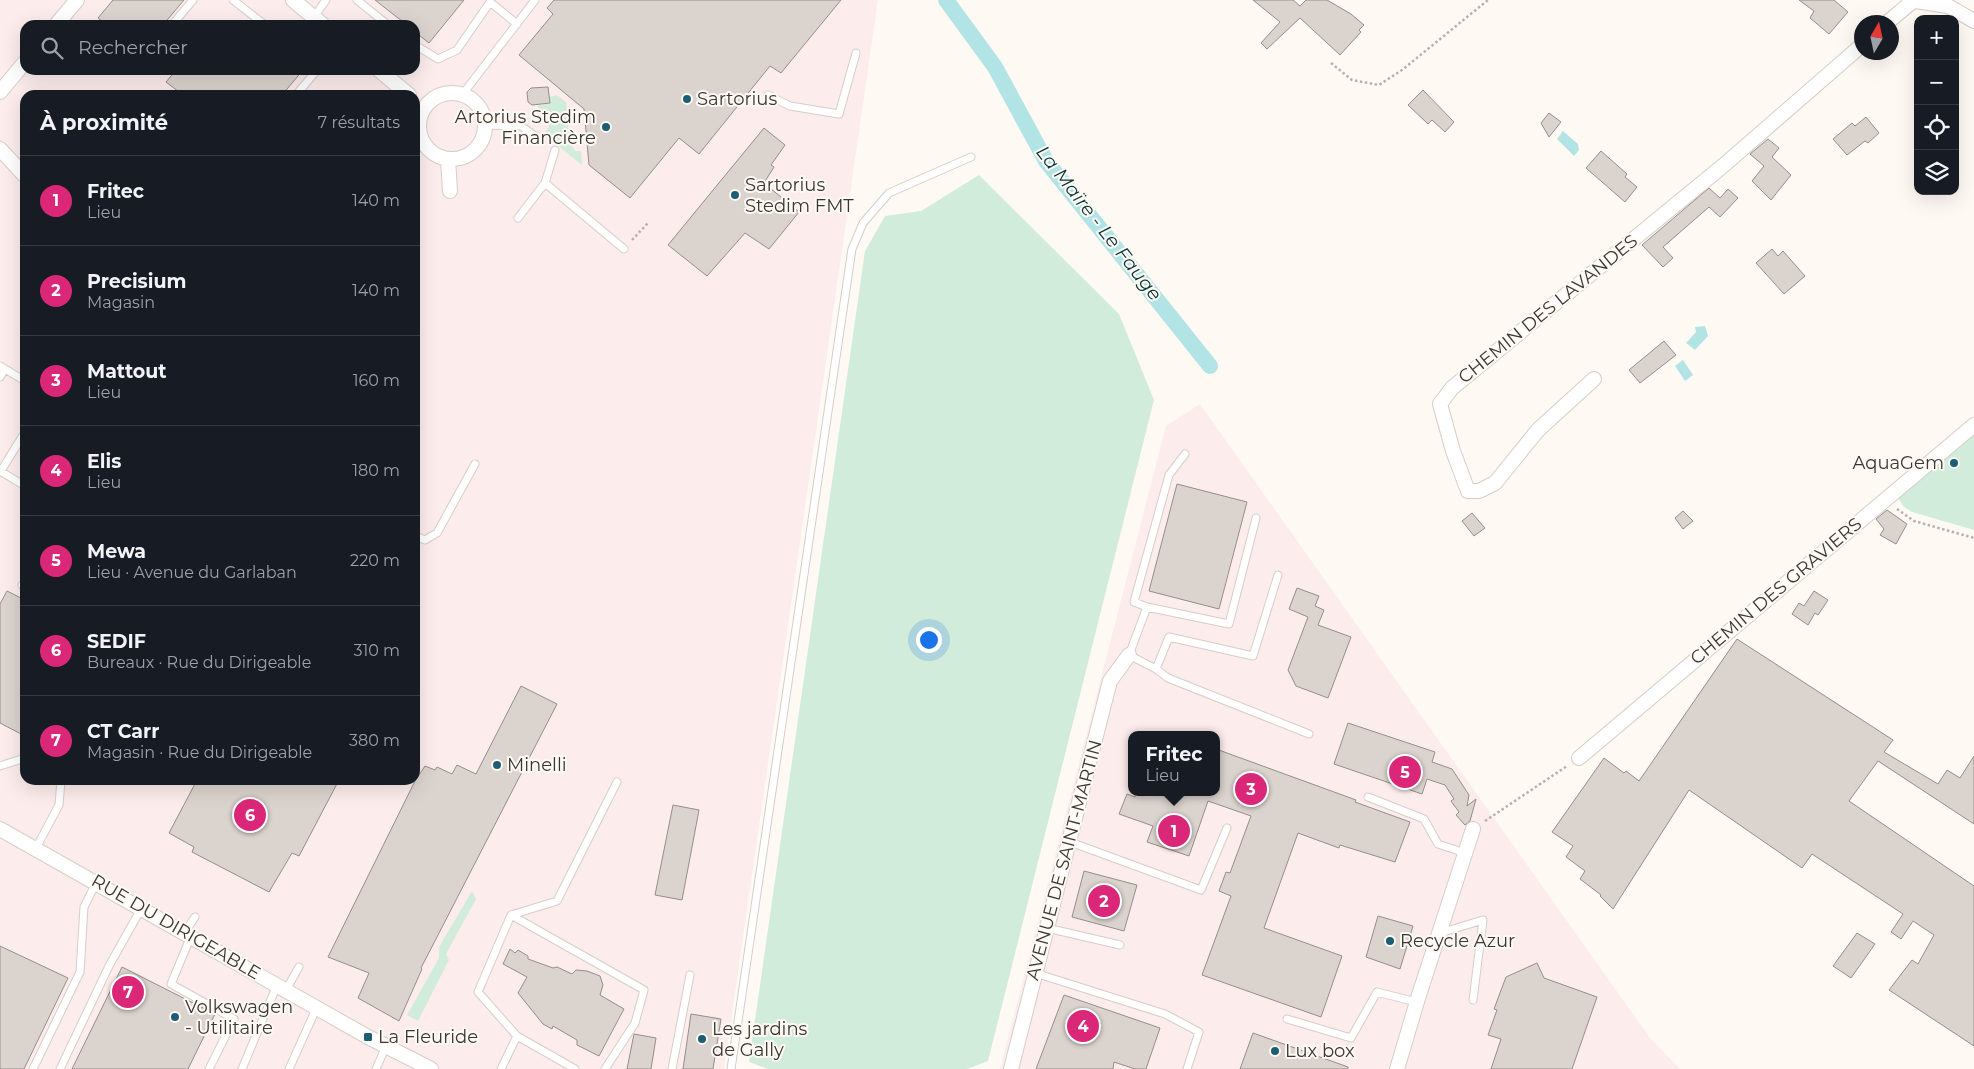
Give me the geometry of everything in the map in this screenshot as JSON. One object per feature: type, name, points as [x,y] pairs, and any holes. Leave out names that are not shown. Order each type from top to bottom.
[{"type":"street","points":[[60,20],[77,0]]},
{"type":"street","points":[[293,0],[317,20]]},
{"type":"street","points":[[1895,15],[1911,0],[1948,6],[1974,21]]},
{"type":"street","name":"CHEMIN DES LAVANDES","points":[[1594,379],[1538,430],[1495,483],[1479,491],[1468,491],[1440,404],[1452,388],[1724,165],[1854,52]]},
{"type":"street","points":[[0,92],[20,68]]},
{"type":"street","points":[[385,75],[403,90]]},
{"type":"street","points":[[420,104],[447,93],[462,95],[477,104],[483,114],[486,125],[483,139],[477,149],[460,159],[443,159],[432,154],[420,138]]},
{"type":"street","points":[[0,149],[20,171]]},
{"type":"street","points":[[448,159],[450,192]]},
{"type":"street","name":"CHEMIN DES GRAVIERS","points":[[1579,758],[1974,425]]},
{"type":"street","name":"AVENUE DE SAINT-MARTIN","points":[[1011,1069],[1110,681],[1129,655]]},
{"type":"street","name":"RUE DU DIRIGEABLE","points":[[0,829],[386,1046],[431,1069]]},
{"type":"street","points":[[1397,1069],[1416,1002],[1473,829]]},
{"type":"lane","points":[[176,20],[193,0]]},
{"type":"lane","points":[[233,0],[259,20]]},
{"type":"lane","points":[[318,20],[326,0]]},
{"type":"lane","points":[[357,0],[382,20]]},
{"type":"lane","points":[[462,95],[535,0]]},
{"type":"lane","points":[[420,48],[438,60],[457,50],[490,2],[516,24]]},
{"type":"lane","points":[[768,95],[790,106],[839,114],[856,52]]},
{"type":"lane","points":[[300,90],[313,75]]},
{"type":"lane","points":[[486,125],[521,126],[538,138]]},
{"type":"lane","points":[[518,218],[545,183],[555,150]]},
{"type":"lane","points":[[731,1069],[852,249],[863,223],[888,194],[971,157]]},
{"type":"lane","points":[[545,183],[624,249]]},
{"type":"lane","points":[[0,377],[3,367],[20,378]]},
{"type":"lane","points":[[20,440],[0,471],[20,483]]},
{"type":"lane","points":[[1185,454],[1169,475],[1134,602],[1147,607],[1229,624],[1256,518]]},
{"type":"lane","points":[[420,538],[424,540],[438,533],[475,464]]},
{"type":"lane","points":[[1156,670],[1169,637],[1253,656],[1278,576]]},
{"type":"lane","points":[[1147,607],[1129,655],[1168,678],[1309,734]]},
{"type":"lane","points":[[0,766],[20,760]]},
{"type":"lane","points":[[575,1069],[517,1036],[478,992],[511,915],[557,901],[617,782]]},
{"type":"lane","points":[[36,848],[59,805],[61,785]]},
{"type":"lane","points":[[1368,796],[1424,819],[1438,844],[1465,853]]},
{"type":"lane","points":[[1070,842],[1201,890],[1227,828]]},
{"type":"lane","points":[[33,1069],[80,972],[84,906],[96,882]]},
{"type":"lane","points":[[60,1069],[109,966],[142,908]]},
{"type":"lane","points":[[511,915],[644,990],[635,1023],[605,1069]]},
{"type":"lane","points":[[195,917],[171,984],[234,1019],[209,1069]]},
{"type":"lane","points":[[1439,933],[1482,920],[1473,1000]]},
{"type":"lane","points":[[1047,928],[1120,945]]},
{"type":"lane","points":[[242,1069],[281,987],[299,967]]},
{"type":"lane","points":[[1035,973],[1165,1014],[1199,1032],[1187,1069]]},
{"type":"lane","points":[[672,1069],[690,975]]},
{"type":"lane","points":[[1287,1018],[1351,1038],[1377,992],[1416,1002]]},
{"type":"lane","points":[[289,1069],[316,1007]]},
{"type":"lane","points":[[501,1069],[517,1036]]},
{"type":"lane","points":[[376,1069],[386,1046]]},
{"type":"path","points":[[1331,63],[1352,80],[1379,85],[1402,70],[1488,0]]},
{"type":"path","points":[[624,249],[648,223]]},
{"type":"path","points":[[1885,500],[1914,521],[1974,538]]},
{"type":"path","points":[[1473,829],[1579,758]]},
{"type":"shaded area","points":[[0,0],[878,0],[724,1069],[0,1069]]},
{"type":"shaded area","points":[[1200,404],[1650,1038],[1680,1069],[1000,1069],[1166,426]]},
{"type":"green space","points":[[557,95],[566,102],[571,144],[575,151],[581,151],[582,165],[556,144],[545,132],[551,123],[548,123],[540,116],[538,105],[549,104],[549,97]]},
{"type":"green space","points":[[979,175],[1119,314],[1154,400],[988,1061],[967,1069],[768,1069],[749,1062],[865,251],[885,216],[921,211]]},
{"type":"green space","name":"AquaGem","points":[[1974,430],[1974,530],[1912,512],[1904,507],[1896,495]]},
{"type":"green space","points":[[472,891],[476,899],[446,954],[449,960],[418,1021],[407,1015],[439,958],[439,947]]},
{"type":"water","points":[[1563,131],[1578,144],[1579,150],[1574,156],[1557,139]]},
{"type":"water","points":[[1705,326],[1708,336],[1695,350],[1686,343],[1696,332],[1695,327]]},
{"type":"water","points":[[1683,360],[1693,375],[1685,381],[1675,366]]},
{"type":"building","points":[[113,0],[184,0],[167,20],[101,20],[98,18]]},
{"type":"building","points":[[375,0],[464,0],[429,43],[420,36],[420,20],[401,20]]},
{"type":"building","name":"Sartorius","points":[[554,0],[841,0],[781,73],[770,66],[699,154],[679,138],[630,198],[589,165],[584,109],[519,55],[553,14],[547,8]]},
{"type":"building","points":[[1253,0],[1293,0],[1300,6],[1306,0],[1327,0],[1351,14],[1364,25],[1359,30],[1361,32],[1340,55],[1300,18],[1267,49],[1261,43],[1280,22]]},
{"type":"building","points":[[1799,0],[1834,0],[1848,12],[1829,34],[1810,18],[1814,11]]},
{"type":"building","points":[[172,75],[299,75],[286,90],[176,90],[166,82]]},
{"type":"building","points":[[548,87],[550,103],[532,105],[528,102],[527,92],[531,88]]},
{"type":"building","points":[[1423,90],[1454,122],[1445,132],[1432,120],[1428,124],[1408,105]]},
{"type":"building","points":[[1549,113],[1561,122],[1549,137],[1541,123]]},
{"type":"building","points":[[1866,117],[1879,133],[1868,143],[1865,141],[1847,155],[1833,139],[1852,123],[1855,126]]},
{"type":"building","points":[[764,128],[785,145],[771,165],[774,167],[764,183],[799,212],[769,249],[745,233],[707,276],[668,245]]},
{"type":"building","points":[[1768,139],[1779,148],[1772,157],[1791,175],[1771,200],[1752,181],[1764,166],[1750,154]]},
{"type":"building","points":[[1601,151],[1627,174],[1625,177],[1637,187],[1625,202],[1586,168]]},
{"type":"building","points":[[1709,188],[1720,198],[1728,189],[1738,198],[1720,217],[1709,207],[1663,247],[1673,258],[1663,267],[1642,245]]},
{"type":"building","points":[[1772,249],[1778,256],[1783,251],[1805,276],[1784,294],[1756,263]]},
{"type":"building","points":[[1664,341],[1676,355],[1640,383],[1629,370]]},
{"type":"building","points":[[1177,484],[1247,502],[1219,609],[1149,591]]},
{"type":"building","points":[[1887,510],[1907,524],[1896,544],[1880,535],[1884,529],[1876,519]]},
{"type":"building","points":[[1683,511],[1693,521],[1683,529],[1675,518]]},
{"type":"building","points":[[1472,513],[1485,528],[1474,536],[1462,521]]},
{"type":"building","points":[[1297,588],[1319,596],[1315,606],[1324,610],[1318,625],[1351,637],[1328,698],[1296,686],[1288,670],[1308,617],[1289,609]]},
{"type":"building","points":[[7,591],[20,598],[20,733],[0,723],[0,604]]},
{"type":"building","points":[[1814,591],[1828,600],[1818,615],[1815,613],[1808,625],[1792,614],[1799,603],[1804,606]]},
{"type":"building","points":[[1737,639],[1893,740],[1884,752],[1938,784],[1947,770],[1960,778],[1974,756],[1974,824],[1878,761],[1849,801],[1974,886],[1974,1046],[1889,990],[1912,960],[1918,964],[1934,935],[1913,921],[1901,939],[1891,932],[1903,914],[1812,854],[1802,868],[1689,790],[1613,909],[1601,895],[1580,879],[1585,871],[1566,857],[1573,846],[1552,832],[1604,758],[1624,773],[1626,771],[1639,781]]},
{"type":"building","points":[[521,686],[557,704],[421,968],[399,1021],[358,998],[369,973],[328,957],[413,785],[420,785],[420,774],[425,766],[435,770],[437,767],[452,774],[457,765],[476,774]]},
{"type":"building","points":[[1348,723],[1435,752],[1432,762],[1452,769],[1469,795],[1467,806],[1476,799],[1470,821],[1465,825],[1456,815],[1459,812],[1451,801],[1454,799],[1445,785],[1427,779],[1422,794],[1334,764]]},
{"type":"building","points":[[1220,750],[1356,800],[1355,802],[1410,822],[1395,862],[1340,845],[1339,848],[1298,833],[1264,928],[1342,956],[1321,1017],[1202,975],[1231,896],[1219,891],[1226,872],[1230,873],[1251,816],[1208,801],[1189,856],[1147,842],[1153,826],[1119,814],[1127,794],[1128,796],[1220,796]]},
{"type":"building","points":[[194,785],[336,785],[299,856],[292,853],[269,892],[192,852],[194,847],[169,833]]},
{"type":"building","points":[[673,805],[699,810],[682,900],[655,895]]},
{"type":"building","points":[[1084,871],[1137,885],[1124,931],[1072,917]]},
{"type":"building","name":"Recycle Azur","points":[[1378,916],[1413,926],[1400,969],[1366,957]]},
{"type":"building","points":[[1857,933],[1875,944],[1851,978],[1833,966]]},
{"type":"building","points":[[0,946],[68,978],[24,1069],[0,1069]]},
{"type":"building","points":[[510,949],[515,953],[518,950],[528,956],[528,959],[553,968],[557,967],[572,974],[576,970],[587,971],[600,976],[603,985],[600,995],[624,1009],[599,1056],[577,1045],[577,1040],[553,1026],[552,1029],[543,1024],[518,993],[527,977],[503,964]]},
{"type":"building","points":[[1537,963],[1544,978],[1597,997],[1572,1069],[1491,1069],[1501,1039],[1488,1035],[1497,1010],[1494,1009],[1506,977]]},
{"type":"building","points":[[122,967],[215,1014],[188,1069],[72,1069]]},
{"type":"building","points":[[1064,995],[1160,1028],[1146,1069],[1135,1069],[1114,1062],[1113,1069],[1036,1069]]},
{"type":"building","name":"Les jardins de Gally","points":[[691,1014],[721,1019],[713,1069],[683,1069]]},
{"type":"building","name":"Lux box","points":[[1253,1033],[1348,1067],[1348,1069],[1240,1069]]},
{"type":"building","points":[[634,1034],[656,1038],[651,1069],[627,1069]]},
{"type":"waterway","name":"La Maïre - Le Fauge","points":[[946,0],[995,67],[1046,161],[1210,366]]},
{"type":"place","name":"Sartorius","points":[[687,99]]},
{"type":"place","name":"Artorius Stedim Financière","points":[[606,127]]},
{"type":"place","name":"Sartorius Stedim FMT","points":[[735,195]]},
{"type":"place","name":"AquaGem","points":[[1954,463]]},
{"type":"place","name":"Minelli","points":[[497,765]]},
{"type":"place","name":"Mewa","points":[[1405,772]]},
{"type":"place","name":"Mattout","points":[[1251,789]]},
{"type":"place","name":"SEDIF","points":[[250,815]]},
{"type":"place","name":"Fritec","points":[[1174,831]]},
{"type":"place","name":"Precisium","points":[[1104,901]]},
{"type":"place","name":"Recycle Azur","points":[[1390,941]]},
{"type":"place","name":"CT Carr","points":[[128,992]]},
{"type":"place","name":"Volkswagen - Utilitaire","points":[[175,1017]]},
{"type":"place","name":"Elis","points":[[1083,1026]]},
{"type":"place","name":"La Fleuride","points":[[368,1037]]},
{"type":"place","name":"Les jardins de Gally","points":[[702,1039]]},
{"type":"place","name":"Lux box","points":[[1275,1051]]}]
